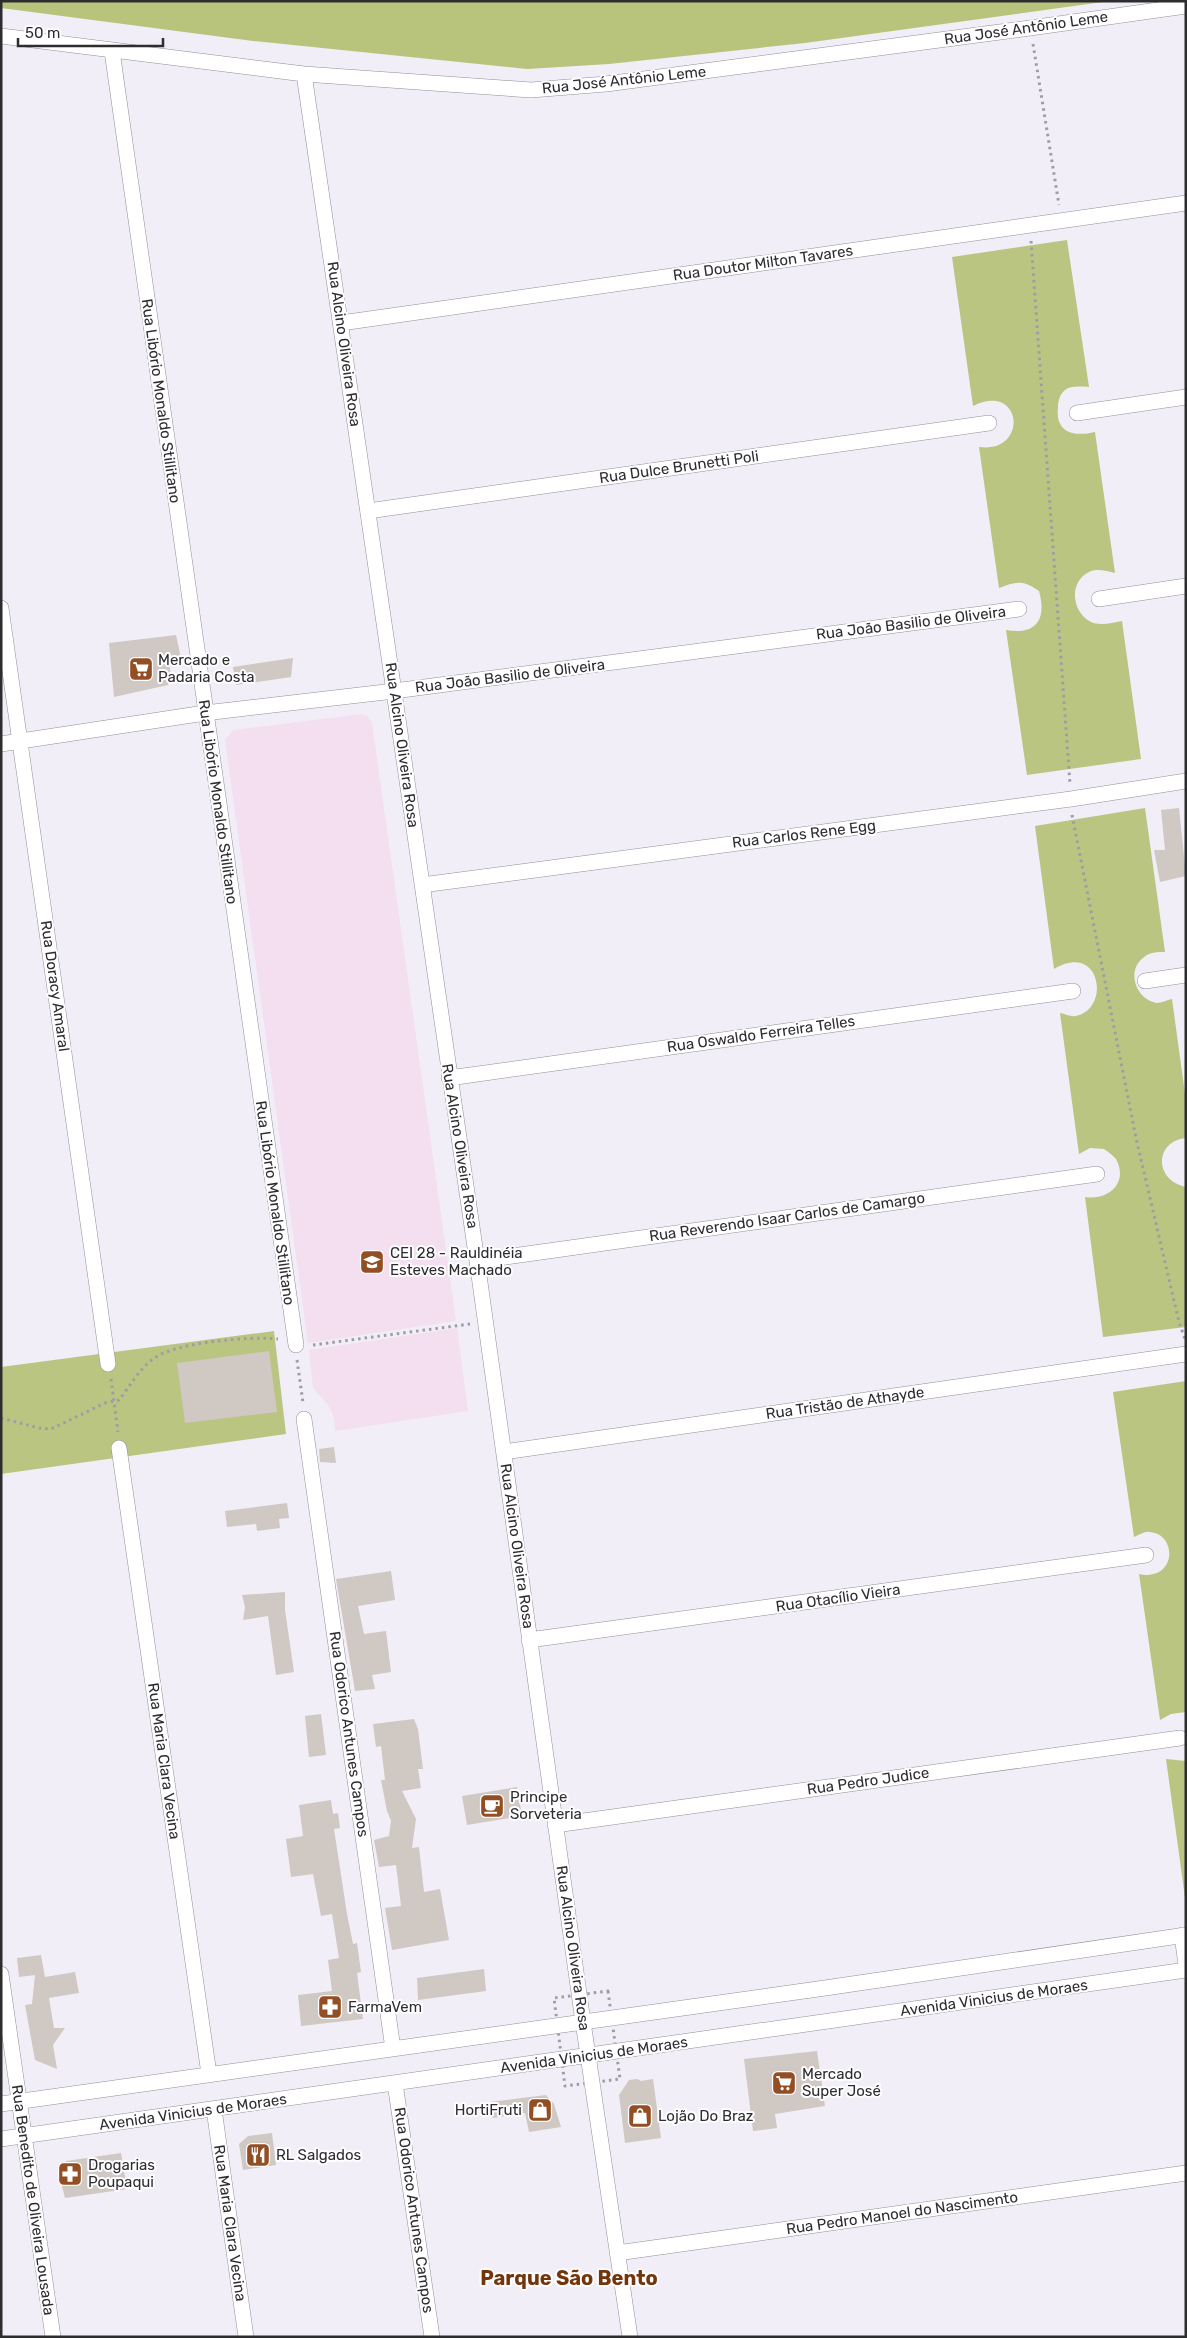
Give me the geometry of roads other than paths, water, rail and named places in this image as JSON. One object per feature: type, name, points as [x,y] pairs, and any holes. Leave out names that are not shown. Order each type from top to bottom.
[{"type":"street","name":"Rua José Antônio Leme","points":[[1,36],[304,74],[531,90],[606,84],[1186,6]]},
{"type":"street","name":"Rua Libório Monaldo Stillitano","points":[[112,51],[205,713],[301,1346]]},
{"type":"street","name":"Rua Alcino Oliveira Rosa","points":[[304,74],[449,1078],[478,1261],[484,1322],[504,1452],[588,2057],[630,2337]]},
{"type":"street","name":"Rua Doutor Milton Tavares","points":[[341,323],[1186,203]]},
{"type":"street","points":[[1077,413],[1186,397]]},
{"type":"street","name":"Rua Dulce Brunetti Poli","points":[[368,511],[989,423]]},
{"type":"street","points":[[1099,599],[1186,586]]},
{"type":"street","name":"Rua Doracy Amaral","points":[[1,608],[108,1364]]},
{"type":"street","name":"Rua João Basilio de Oliveira","points":[[1,744],[205,713],[394,691],[1019,609]]},
{"type":"street","name":"Rua Carlos Rene Egg","points":[[422,885],[1071,799],[1186,781]]},
{"type":"street","points":[[1145,981],[1186,975]]},
{"type":"street","name":"Rua Oswaldo Ferreira Telles","points":[[449,1078],[1073,991]]},
{"type":"street","name":"Rua Reverendo Isaar Carlos de Camargo","points":[[478,1261],[1097,1174]]},
{"type":"street","name":"Rua Tristão de Athayde","points":[[504,1452],[1186,1354]]},
{"type":"street","name":"Rua Odorico Antunes Campos","points":[[304,1419],[393,2049]]},
{"type":"street","name":"Rua Maria Clara Vecina","points":[[119,1448],[210,2074]]},
{"type":"street","name":"Rua Otacílio Vieira","points":[[529,1640],[1146,1555]]},
{"type":"street","name":"Rua Pedro Judice","points":[[556,1825],[1180,1738]]},
{"type":"street","points":[[1,2104],[1184,1935],[1186,1966]]},
{"type":"street","name":"Avenida Vinicius de Moraes","points":[[1,2139],[588,2057],[1186,1970]]},
{"type":"street","name":"Rua Benedito de Oliveira Lousada","points":[[1,1974],[52,2337]]},
{"type":"street","name":"Rua Odorico Antunes Campos","points":[[395,2083],[432,2337]]},
{"type":"street","name":"Rua Maria Clara Vecina","points":[[214,2109],[246,2337]]},
{"type":"street","name":"Rua Pedro Manoel do Nascimento","points":[[617,2253],[1186,2172]]},
{"type":"place","name":"Mercado e Padaria Costa","points":[[141,669]]},
{"type":"place","name":"CEI 28 - Rauldinéia Esteves Machado","points":[[372,1262]]},
{"type":"place","name":"Principe Sorveteria","points":[[492,1806]]},
{"type":"place","name":"FarmaVem","points":[[330,2007]]},
{"type":"place","name":"Mercado Super José","points":[[784,2083]]},
{"type":"place","name":"HortiFruti","points":[[540,2110]]},
{"type":"place","name":"Lojão Do Braz","points":[[640,2116]]},
{"type":"place","name":"RL Salgados","points":[[258,2155]]},
{"type":"place","name":"Drogarias Poupaqui","points":[[70,2174]]},
{"type":"district","name":"Parque São Bento","points":[[569,2278]]}]
